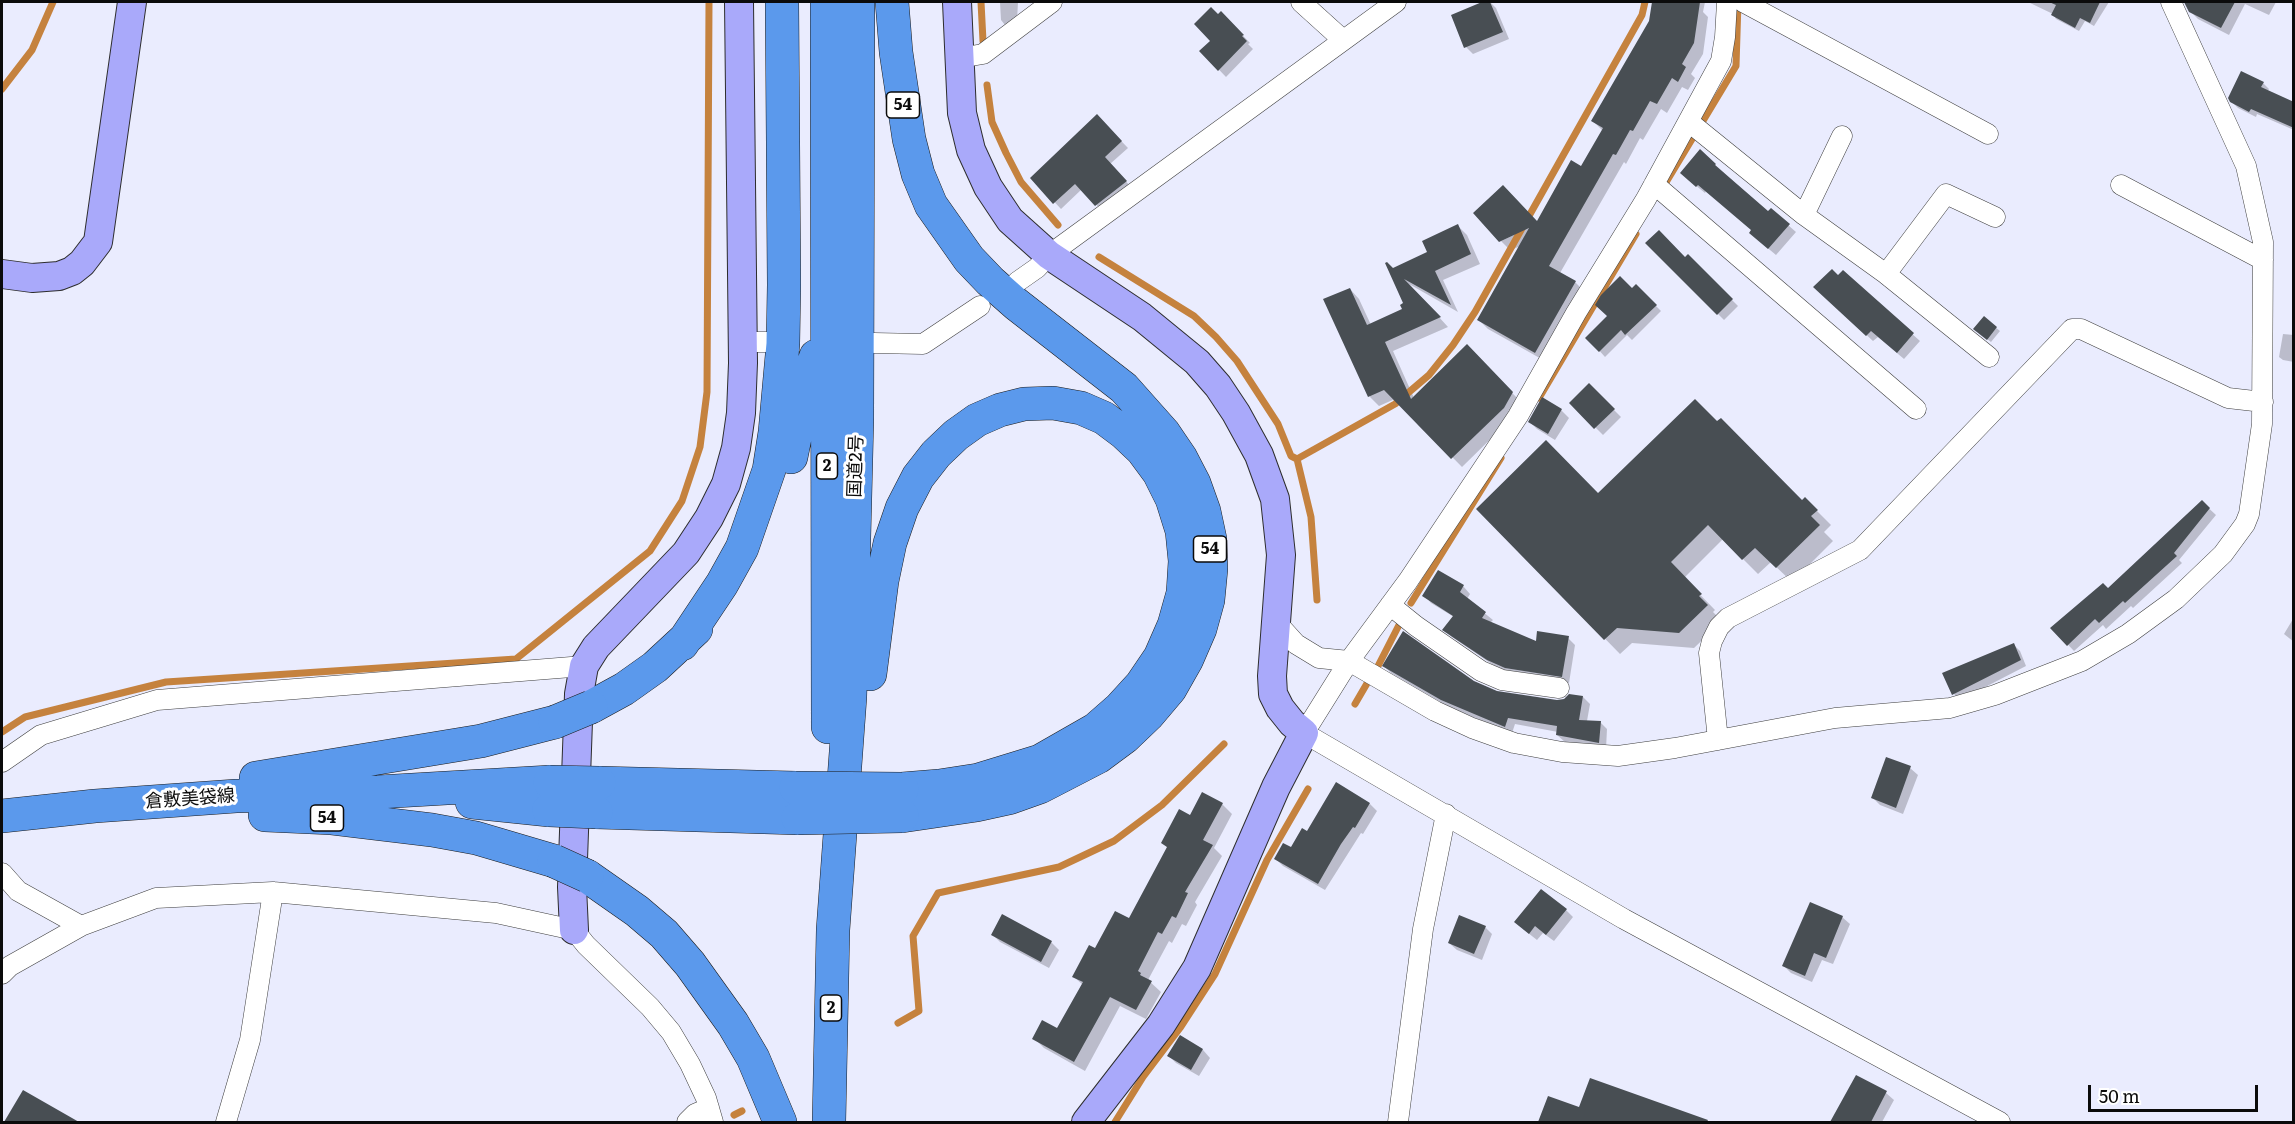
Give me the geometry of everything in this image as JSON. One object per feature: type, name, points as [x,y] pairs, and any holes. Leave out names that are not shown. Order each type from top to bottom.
[{"type":"highway","points":[[682,644],[722,584],[742,548],[769,470],[775,432],[780,392],[784,297],[782,2]]},
{"type":"highway","name":"国道2号","points":[[827,2],[827,695],[833,930]]},
{"type":"highway","name":"国道2号","points":[[829,1122],[833,930],[850,698],[857,419],[858,2]]},
{"type":"highway","name":"54","points":[[892,2],[897,63],[909,139],[918,174],[931,205],[963,251],[990,281],[1124,388],[1164,433],[1194,483],[1204,511],[1210,540],[1211,569],[1208,600],[1188,659],[1170,689],[1125,737],[1098,757],[1040,787],[1009,798],[977,805],[902,803]]},
{"type":"highway","points":[[912,2],[915,125],[922,174],[931,205]]},
{"type":"highway","points":[[95,806],[481,741],[555,722],[591,707],[632,684],[682,644],[707,618],[735,582],[757,546],[774,510],[787,474],[798,433],[806,384],[827,322]]},
{"type":"highway","points":[[845,761],[867,707],[876,622],[890,543],[902,508],[918,477],[936,454],[956,435],[977,420],[1000,410],[1024,404],[1053,403],[1081,408],[1104,418],[1142,450],[1159,472],[1172,499],[1182,531],[1185,561],[1183,593],[1174,625],[1160,657],[1141,685],[1096,729],[1040,761],[978,780],[939,786],[902,803]]},
{"type":"highway","name":"倉敷美袋線","points":[[2,816],[95,806],[236,796],[378,792],[797,803],[902,803]]},
{"type":"highway","name":"54","points":[[95,806],[320,818],[382,824],[476,838],[554,861],[587,876],[637,911],[664,934],[690,964],[714,995],[748,1050],[780,1122]]},
{"type":"highway","points":[[829,1086],[834,1122]]},
{"type":"street","points":[[2,274],[32,278],[59,276],[72,271],[82,263],[98,242],[132,2]]},
{"type":"street","points":[[687,1122],[695,1113],[711,1115],[690,1064],[671,1032],[650,1007],[586,945],[574,930],[572,887],[578,705],[584,666],[596,647],[686,553],[709,518],[726,484],[736,448],[756,342],[739,2]]},
{"type":"street","points":[[957,2],[962,113],[971,150],[988,187],[1010,220],[1049,255],[1142,317],[1197,362],[1218,386],[1244,426],[1259,455],[1275,499],[1281,555],[1272,676],[1273,694],[1280,708],[1292,723],[1305,733],[1624,918],[2000,1122]]},
{"type":"street","points":[[959,58],[983,54],[1052,2]]},
{"type":"street","points":[[1301,2],[1343,40]]},
{"type":"street","points":[[1017,282],[1037,268],[1049,255],[1396,2]]},
{"type":"street","points":[[1086,1122],[1161,1025],[1197,968],[1276,787],[1305,733],[1349,661],[1390,605],[1518,416],[1576,313],[1660,188],[1695,127],[1721,61],[1727,2]]},
{"type":"street","points":[[1743,2],[1988,134]]},
{"type":"street","points":[[1277,623],[1296,644],[1319,658],[1349,661],[1435,711],[1472,728],[1514,742],[1562,752],[1618,756],[1835,718],[1950,708],[1995,695],[2082,661],[2128,634],[2176,599],[2223,554],[2245,524],[2249,514],[2262,424],[2263,242],[2246,166],[2171,2]]},
{"type":"street","points":[[1695,127],[1804,215],[1886,274],[1989,357]]},
{"type":"street","points":[[1804,215],[1842,136]]},
{"type":"street","points":[[2121,185],[2263,260]]},
{"type":"street","points":[[1660,188],[1917,409]]},
{"type":"street","points":[[1886,274],[1946,194],[1995,217]]},
{"type":"street","points":[[874,343],[923,344],[980,306]]},
{"type":"street","points":[[1718,740],[1709,654],[1719,627],[1728,618],[1860,550],[2072,329],[2081,329],[2228,398],[2263,402]]},
{"type":"street","points":[[1390,605],[1416,626],[1481,670],[1502,680],[1559,688]]},
{"type":"street","points":[[2,762],[41,735],[157,700],[584,666]]},
{"type":"street","points":[[1398,1122],[1423,929],[1446,814]]},
{"type":"street","points":[[2,873],[18,891],[81,926]]},
{"type":"street","points":[[2,974],[10,966],[81,926],[156,898],[273,892],[496,913],[574,930]]},
{"type":"street","points":[[226,1122],[250,1040],[273,892]]},
{"type":"building","points":[[1482,2],[1490,2],[1503,32],[1464,48],[1451,15]]},
{"type":"building","points":[[1652,2],[1700,2],[1694,43],[1682,64],[1686,67],[1678,82],[1672,78],[1657,104],[1650,101],[1633,131],[1630,130],[1616,155],[1613,154],[1549,266],[1576,281],[1535,353],[1477,320],[1529,228],[1499,242],[1473,213],[1503,185],[1537,221],[1571,160],[1581,166],[1603,128],[1591,121],[1649,21]]},
{"type":"building","points":[[2049,2],[2100,2],[2090,23],[2080,18],[2075,28],[2051,15],[2056,5]]},
{"type":"building","points":[[2184,2],[2235,2],[2221,28],[2189,12]]},
{"type":"building","points":[[1211,7],[1218,14],[1221,11],[1247,41],[1218,71],[1199,51],[1210,41],[1194,24]]},
{"type":"building","points":[[2241,71],[2264,82],[2261,87],[2294,102],[2294,128],[2251,109],[2249,112],[2230,102],[2228,98]]},
{"type":"building","points":[[1097,114],[1122,141],[1105,157],[1127,181],[1095,206],[1075,184],[1053,204],[1030,178]]},
{"type":"building","points":[[1700,149],[1768,211],[1771,208],[1790,224],[1768,249],[1749,233],[1751,230],[1698,185],[1696,187],[1680,173]]},
{"type":"building","points":[[1458,224],[1471,254],[1435,271],[1451,305],[1404,279],[1441,317],[1385,342],[1411,399],[1467,344],[1513,392],[1504,408],[1451,459],[1384,390],[1368,397],[1323,299],[1350,288],[1367,325],[1402,309],[1400,305],[1403,303],[1385,263],[1387,262],[1393,268],[1427,252],[1422,241]]},
{"type":"building","points":[[1659,230],[1685,257],[1688,254],[1733,299],[1717,315],[1645,243]]},
{"type":"building","points":[[1832,269],[1838,275],[1843,270],[1914,333],[1897,353],[1871,331],[1866,336],[1813,287]]},
{"type":"building","points":[[1620,276],[1632,288],[1636,284],[1657,305],[1625,335],[1621,330],[1599,352],[1585,338],[1607,316],[1595,305],[1601,295]]},
{"type":"building","points":[[1984,316],[1997,327],[1987,340],[1973,329]]},
{"type":"building","points":[[1589,383],[1615,409],[1594,429],[1569,403]]},
{"type":"building","points":[[1542,397],[1562,409],[1548,434],[1528,422]]},
{"type":"building","points":[[1695,399],[1717,421],[1721,418],[1802,500],[1805,497],[1818,510],[1811,516],[1820,525],[1776,568],[1755,548],[1742,560],[1708,525],[1671,562],[1702,594],[1699,596],[1708,605],[1679,633],[1617,628],[1604,640],[1476,509],[1546,440],[1598,493]]},
{"type":"building","points":[[2202,500],[2210,508],[2174,553],[2177,556],[2125,603],[2123,601],[2099,623],[2095,619],[2067,646],[2050,628],[2103,583],[2108,588]]},
{"type":"building","points":[[1438,570],[1464,585],[1460,592],[1486,612],[1482,618],[1536,641],[1537,631],[1569,636],[1562,677],[1505,668],[1487,660],[1442,630],[1453,616],[1422,596]]},
{"type":"building","points":[[1403,631],[1474,681],[1497,691],[1557,700],[1564,699],[1569,694],[1583,696],[1579,720],[1601,721],[1599,743],[1556,735],[1557,726],[1508,718],[1505,727],[1441,700],[1382,666]]},
{"type":"building","points":[[2014,643],[2021,660],[1952,695],[1942,673]]},
{"type":"building","points":[[1886,757],[1911,766],[1896,808],[1871,798]]},
{"type":"building","points":[[1336,782],[1370,803],[1355,828],[1353,827],[1341,844],[1318,884],[1274,859],[1283,843],[1291,847],[1302,828],[1307,831]]},
{"type":"building","points":[[1202,792],[1223,803],[1203,840],[1213,845],[1185,892],[1188,893],[1176,918],[1172,916],[1162,934],[1158,932],[1138,971],[1140,975],[1152,981],[1136,1010],[1110,997],[1074,1062],[1032,1039],[1042,1020],[1057,1028],[1083,982],[1072,977],[1089,945],[1095,948],[1115,911],[1129,918],[1167,847],[1161,843],[1179,809],[1190,815]]},
{"type":"building","points":[[1541,889],[1567,909],[1546,935],[1535,926],[1529,934],[1514,922]]},
{"type":"building","points":[[1810,902],[1843,916],[1826,958],[1814,953],[1805,976],[1782,966]]},
{"type":"building","points":[[1002,914],[1052,941],[1041,962],[991,935]]},
{"type":"building","points":[[1459,915],[1486,926],[1474,954],[1448,943]]},
{"type":"building","points":[[1180,1035],[1203,1049],[1191,1070],[1167,1056]]},
{"type":"building","points":[[1856,1075],[1887,1091],[1871,1122],[1830,1122]]},
{"type":"building","points":[[1590,1078],[1708,1120],[1707,1122],[1538,1122],[1548,1096],[1579,1107]]},
{"type":"building","points":[[23,1090],[79,1122],[4,1122]]},
{"type":"waterway","points":[[2,89],[32,50],[53,2]]},
{"type":"waterway","points":[[2,732],[25,717],[166,682],[516,659],[650,551],[682,501],[700,447],[707,392],[709,2]]},
{"type":"waterway","points":[[981,2],[983,41]]},
{"type":"waterway","points":[[1317,600],[1311,517],[1297,459],[1395,404],[1429,375],[1453,345],[1475,312],[1642,15],[1645,2]]},
{"type":"waterway","points":[[1662,189],[1736,66],[1738,2]]},
{"type":"waterway","points":[[987,85],[992,122],[1006,153],[1021,182],[1058,225]]},
{"type":"waterway","points":[[1539,398],[1636,234]]},
{"type":"waterway","points":[[1099,257],[1194,316],[1216,337],[1237,361],[1278,424],[1291,456],[1297,459]]},
{"type":"waterway","points":[[1411,603],[1501,458]]},
{"type":"waterway","points":[[1377,668],[1399,625]]},
{"type":"waterway","points":[[1355,704],[1369,680]]},
{"type":"waterway","points":[[898,1023],[919,1011],[913,936],[938,893],[1059,867],[1114,841],[1162,805],[1224,744]]},
{"type":"waterway","points":[[1115,1122],[1143,1077],[1180,1028],[1215,974],[1267,860],[1308,789]]},
{"type":"waterway","points":[[734,1115],[742,1111]]}]
